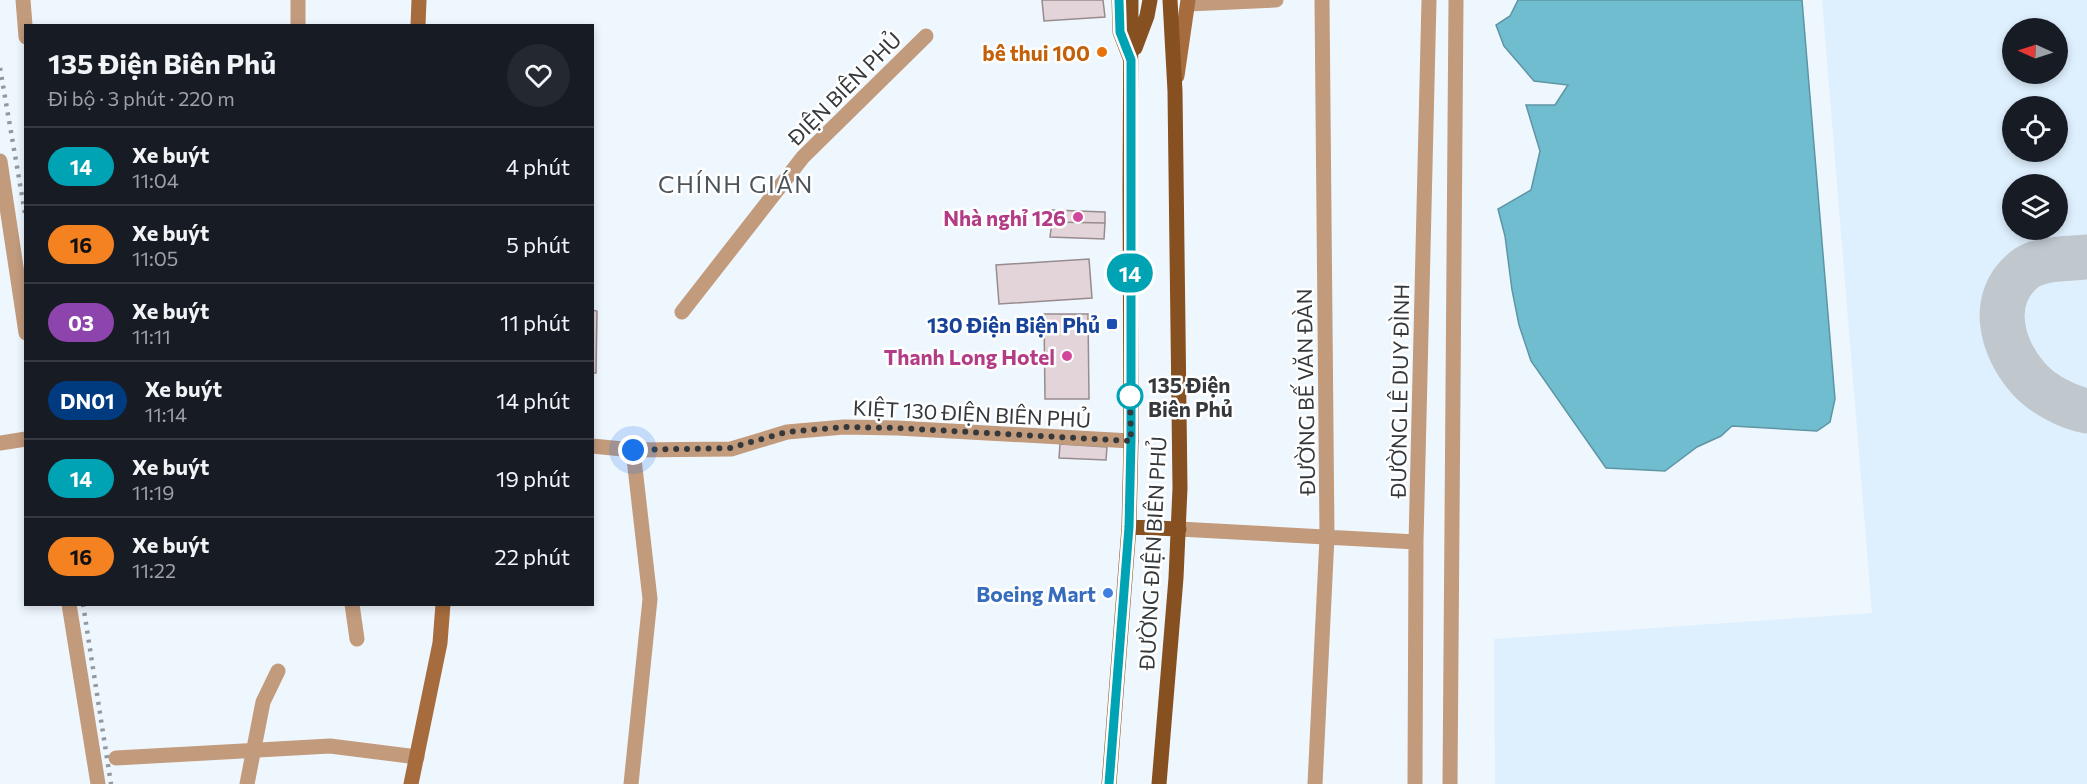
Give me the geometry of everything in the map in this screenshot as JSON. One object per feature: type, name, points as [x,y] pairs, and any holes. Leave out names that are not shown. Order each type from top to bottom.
[{"type":"main road","points":[[1131,0],[1131,60]]},
{"type":"main road","points":[[1131,60],[1147,16],[1150,0]]},
{"type":"main road","points":[[1170,0],[1175,91]]},
{"type":"main road","name":"ĐƯỜNG ĐIỆN BIÊN PHỦ","points":[[1109,784],[1129,527],[1131,60]]},
{"type":"main road","name":"ĐƯỜNG ĐIỆN BIÊN PHỦ","points":[[1159,784],[1179,529],[1175,91]]},
{"type":"main road","points":[[1129,527],[1179,529]]},
{"type":"street","points":[[22,0],[25,24]]},
{"type":"street","points":[[298,0],[298,24]]},
{"type":"street","points":[[418,24],[419,0]]},
{"type":"street","name":"ĐƯỜNG ĐIỆN BIÊN PHỦ","points":[[1119,0],[1120,32],[1131,60]]},
{"type":"street","points":[[1188,2],[1276,0]]},
{"type":"street","name":"ĐƯỜNG BẾ VĂN ĐÀN","points":[[1315,784],[1328,537],[1322,0]]},
{"type":"street","name":"ĐƯỜNG LÊ DUY ĐÌNH","points":[[1415,784],[1416,542],[1429,0]]},
{"type":"street","points":[[1450,784],[1456,0]]},
{"type":"street","name":"ĐƯỜNG ĐIỆN BIÊN PHỦ","points":[[1175,91],[1188,2]]},
{"type":"street","name":"ĐIỆN BIÊN PHỦ","points":[[682,312],[803,158],[926,36]]},
{"type":"street","points":[[0,160],[24,320]]},
{"type":"street","name":"KIỆT 130 ĐIỆN BIÊN PHỦ","points":[[594,446],[633,450],[730,448],[787,432],[844,427],[1131,441]]},
{"type":"street","points":[[0,442],[24,439]]},
{"type":"street","points":[[631,784],[650,599],[633,450]]},
{"type":"street","points":[[1179,529],[1416,542]]},
{"type":"street","points":[[69,606],[98,784]]},
{"type":"street","points":[[351,606],[357,639]]},
{"type":"street","points":[[411,784],[440,643],[443,606]]},
{"type":"street","points":[[247,784],[263,702],[278,671]]},
{"type":"street","points":[[116,758],[330,746],[417,757]]},
{"type":"shaded area","points":[[1822,0],[2087,0],[2087,784],[1495,784],[1494,639],[1872,613]]},
{"type":"water","points":[[1518,0],[1802,0],[1835,399],[1830,422],[1817,431],[1732,426],[1721,436],[1697,447],[1665,471],[1606,468],[1531,361],[1519,325],[1512,290],[1505,236],[1498,209],[1531,190],[1540,151],[1526,105],[1555,105],[1568,85],[1534,81],[1504,46],[1496,25],[1510,16]]},
{"type":"building","points":[[1042,0],[1103,0],[1105,17],[1044,21]]},
{"type":"building","name":"Nhà nghỉ 126","points":[[1052,210],[1105,212],[1105,223],[1052,222]]},
{"type":"building","points":[[1052,222],[1105,223],[1104,239],[1050,237]]},
{"type":"building","points":[[1089,259],[1092,298],[999,304],[996,265]]},
{"type":"building","points":[[594,310],[597,311],[596,373],[594,373]]},
{"type":"building","name":"Thanh Long Hotel","points":[[1044,314],[1088,314],[1089,399],[1045,399]]},
{"type":"building","points":[[1060,444],[1107,447],[1106,460],[1059,458]]},
{"type":"taxiway","points":[[2087,257],[2047,260],[2025,269],[2013,281],[2006,294],[2002,323],[2011,352],[2028,378],[2055,399],[2087,411]]},
{"type":"railway","points":[[0,68],[24,207]]},
{"type":"railway","points":[[83,606],[111,784]]},
{"type":"bus line","name":"14","points":[[1109,784],[1126,574],[1131,441],[1131,60],[1120,32],[1119,0]]},
{"type":"place","name":"bê thui 100","points":[[1102,52]]},
{"type":"place","name":"Nhà nghỉ 126","points":[[1078,217]]},
{"type":"place","name":"130 Điện Biện Phủ","points":[[1112,324]]},
{"type":"place","name":"Thanh Long Hotel","points":[[1067,356]]},
{"type":"place","name":"135 Điện Biên Phủ","points":[[1130,396]]},
{"type":"place","name":"Boeing Mart","points":[[1108,593]]},
{"type":"district","name":"CHÍNH GIÁN","points":[[736,183]]},
{"type":"route","points":[[633,450],[730,448],[787,432],[844,427],[1131,441],[1130,396]]}]
